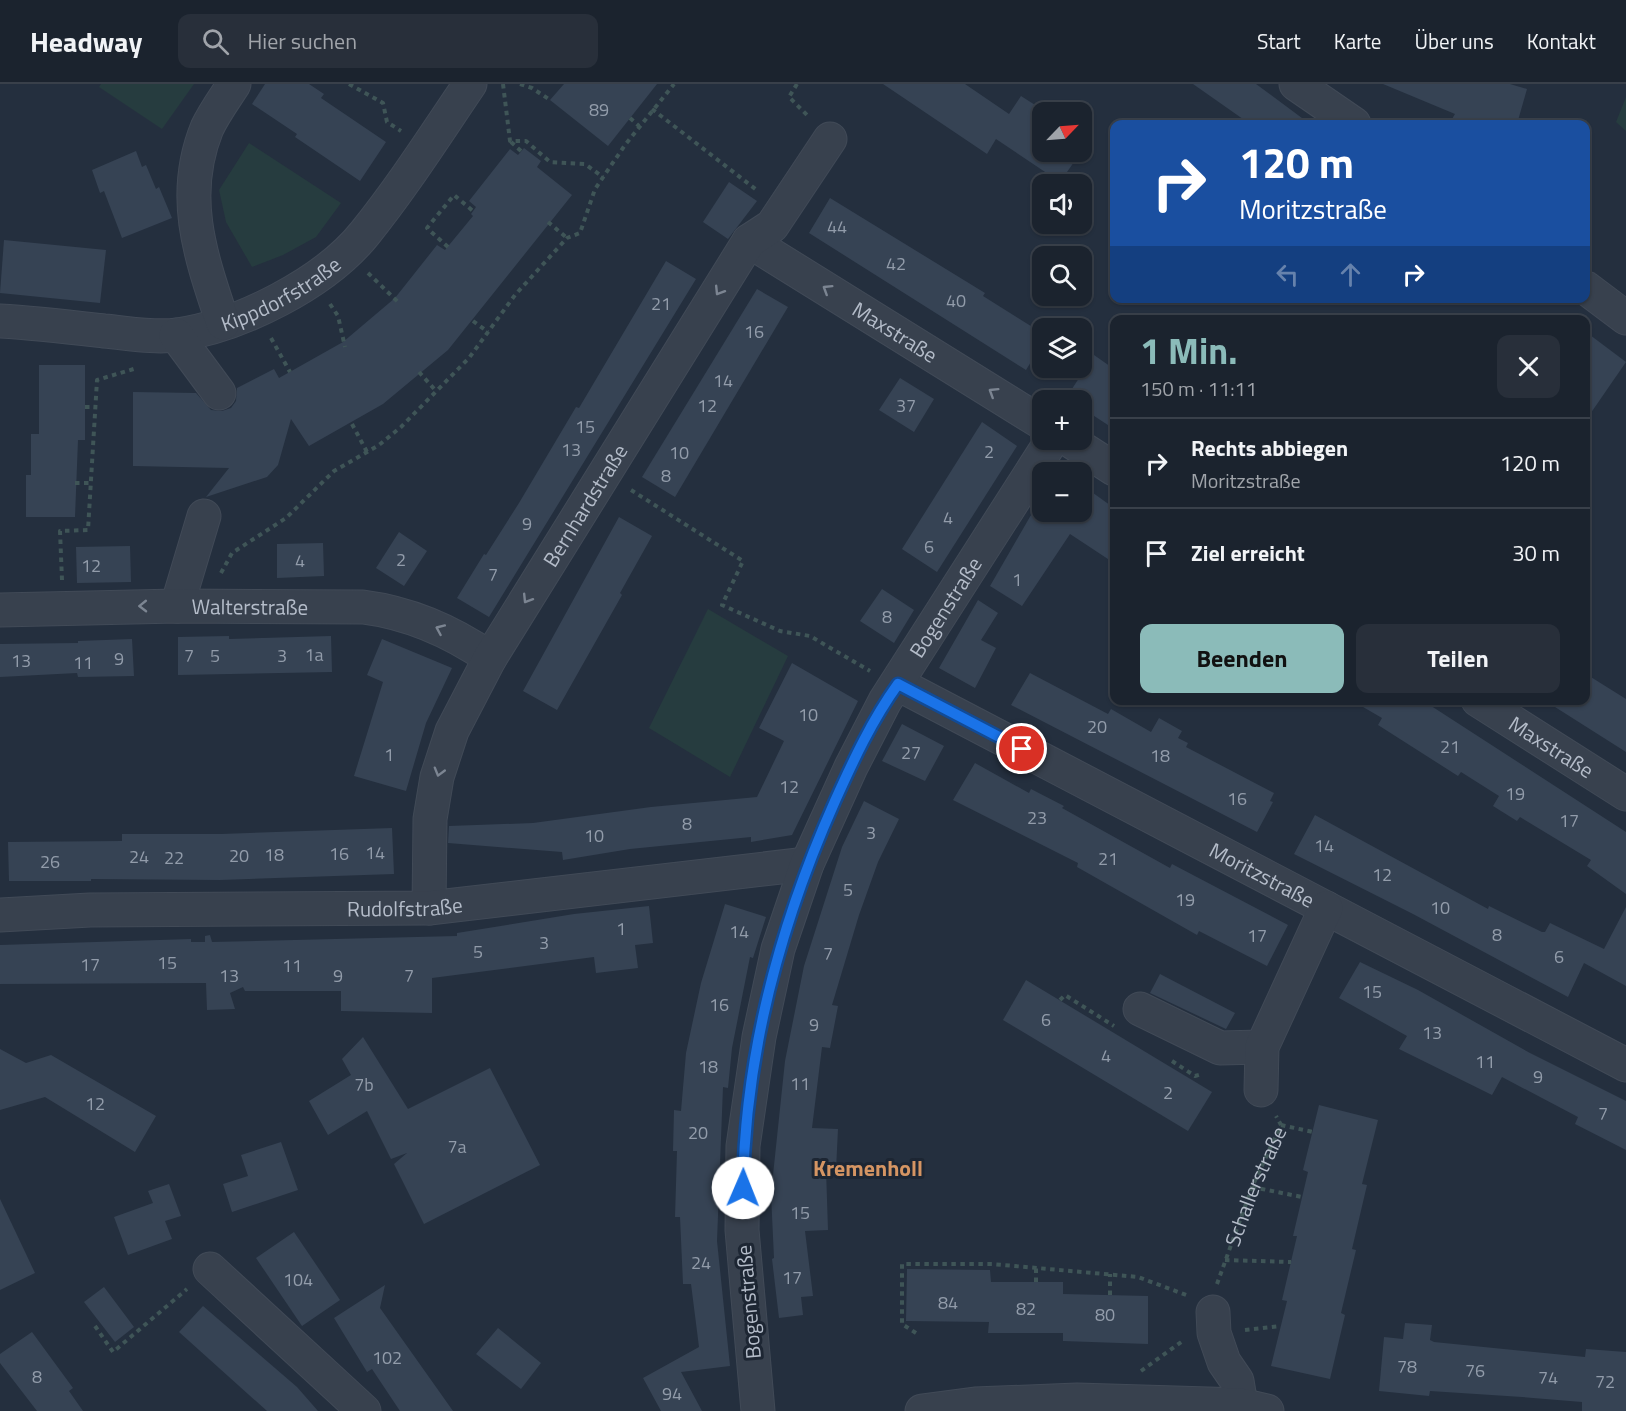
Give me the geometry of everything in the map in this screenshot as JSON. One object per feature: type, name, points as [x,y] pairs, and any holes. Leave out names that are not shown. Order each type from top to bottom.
[{"type":"street","points":[[223,323],[199,251],[194,205],[197,162],[208,127],[234,84]]},
{"type":"street","name":"Kippdorfstraße","points":[[0,321],[141,335],[176,335],[223,323],[256,310],[313,278],[346,252],[364,234],[470,84]]},
{"type":"street","points":[[1296,84],[1348,120]]},
{"type":"street","name":"Bernhardstraße","points":[[429,908],[430,819],[437,777],[452,731],[490,658],[749,241],[772,226],[830,139]]},
{"type":"street","name":"Maxstraße","points":[[749,241],[1032,417]]},
{"type":"street","points":[[1590,291],[1626,318]]},
{"type":"street","points":[[176,335],[219,393]]},
{"type":"street","name":"Bogenstraße","points":[[758,1411],[742,1230],[743,1146],[759,1037],[778,949],[807,864],[851,767],[885,701],[1046,450]]},
{"type":"street","points":[[1085,450],[1110,466]]},
{"type":"street","points":[[190,606],[204,516]]},
{"type":"street","name":"Walterstraße","points":[[0,610],[62,607],[363,607],[389,610],[418,619],[462,638],[490,658]]},
{"type":"street","name":"Moritzstraße","points":[[898,684],[1626,1065]]},
{"type":"street","name":"Maxstraße","points":[[1486,705],[1626,794]]},
{"type":"street","name":"Rudolfstraße","points":[[0,915],[90,910],[429,908],[807,864]]},
{"type":"street","points":[[1261,1090],[1262,1047],[1326,908]]},
{"type":"street","points":[[1140,1009],[1220,1048],[1262,1047]]},
{"type":"street","points":[[210,1269],[364,1411]]},
{"type":"street","points":[[1214,1309],[1214,1333],[1224,1362],[1254,1408]]},
{"type":"street","points":[[922,1411],[975,1404],[1065,1400],[1177,1408],[1254,1408]]},
{"type":"path","points":[[349,84],[383,103],[387,122],[426,148]]},
{"type":"path","points":[[503,84],[510,141],[521,151]]},
{"type":"path","points":[[520,84],[532,88],[550,100]]},
{"type":"path","points":[[190,606],[232,553],[286,518],[334,471],[367,452],[401,427],[469,358],[515,295],[567,238],[580,233],[595,189],[639,126],[674,84]]},
{"type":"path","points":[[797,84],[789,97],[830,139]]},
{"type":"path","points":[[652,109],[783,209]]},
{"type":"path","points":[[630,118],[639,126]]},
{"type":"path","points":[[510,141],[526,141],[550,162],[585,164],[603,177]]},
{"type":"path","points":[[448,247],[427,228],[454,195],[473,211]]},
{"type":"path","points":[[548,222],[567,238]]},
{"type":"path","points":[[346,252],[398,302]]},
{"type":"path","points":[[313,278],[338,316],[345,348]]},
{"type":"path","points":[[256,310],[290,372]]},
{"type":"path","points":[[473,321],[488,332]]},
{"type":"path","points":[[419,372],[436,391]]},
{"type":"path","points":[[62,607],[60,531],[88,530],[97,380]]},
{"type":"path","points":[[85,406],[96,407]]},
{"type":"path","points":[[352,424],[367,452]]},
{"type":"path","points":[[605,473],[742,561],[722,605],[780,631],[810,636],[898,684]]},
{"type":"path","points":[[75,483],[91,483]]},
{"type":"path","name":"Schallerstraße","points":[[1214,1309],[1225,1260],[1252,1187],[1281,1125],[1261,1090]]},
{"type":"path","points":[[1281,1125],[1312,1132]]},
{"type":"path","points":[[1252,1187],[1302,1197]]},
{"type":"path","points":[[1225,1260],[1291,1262]]},
{"type":"path","points":[[916,1333],[902,1324],[902,1264],[963,1264],[1036,1268],[1148,1280],[1214,1309]]},
{"type":"path","points":[[963,1264],[963,1270]]},
{"type":"path","points":[[1036,1268],[1036,1282]]},
{"type":"path","points":[[95,1326],[113,1352],[210,1269]]},
{"type":"path","points":[[1110,1275],[1110,1295]]},
{"type":"green space","points":[[101,84],[194,84],[162,129],[99,87]]},
{"type":"green space","points":[[1626,97],[1626,131],[1616,122]]},
{"type":"green space","points":[[249,143],[341,203],[316,237],[283,255],[252,267],[226,222],[219,190]]},
{"type":"green space","points":[[708,609],[788,656],[730,777],[649,728]]},
{"type":"building","points":[[265,84],[309,84],[324,94],[321,98],[386,142],[360,181],[295,137],[297,134],[252,104]]},
{"type":"building","points":[[564,84],[657,84],[608,146],[550,100]]},
{"type":"building","points":[[883,84],[965,84],[1009,114],[1021,96],[1032,103],[1032,162],[1074,162],[1066,174],[1048,174],[996,139],[987,154]]},
{"type":"building","points":[[1193,84],[1256,84],[1305,120],[1244,120]]},
{"type":"building","points":[[1383,84],[1510,84],[1527,89],[1518,120],[1451,120],[1455,114]]},
{"type":"building","points":[[524,148],[541,161],[537,167],[572,195],[448,350],[383,404],[309,446],[291,419],[278,465],[267,477],[206,497],[229,468],[133,466],[133,392],[196,393],[211,410],[222,411],[231,408],[236,401],[237,388],[274,369],[279,378],[343,342],[395,298],[437,245],[445,250],[473,216],[471,214],[476,207],[469,201],[510,149],[518,155]]},
{"type":"building","points":[[136,151],[142,167],[146,165],[156,189],[159,187],[172,218],[122,238],[104,191],[100,193],[92,170]]},
{"type":"building","points":[[729,182],[757,201],[728,239],[703,222]]},
{"type":"building","points":[[830,198],[985,293],[983,296],[1032,327],[1032,360],[1026,370],[809,233]]},
{"type":"building","points":[[4,240],[106,250],[100,303],[0,293]]},
{"type":"building","points":[[666,261],[696,279],[489,617],[457,598],[519,503],[576,407],[579,408]]},
{"type":"building","points":[[757,289],[788,307],[675,497],[642,477]]},
{"type":"building","points":[[1590,335],[1626,362],[1590,414]]},
{"type":"building","points":[[1094,355],[1110,366],[1110,426],[1092,415],[1092,390],[1071,390],[1079,378],[1092,378]]},
{"type":"building","points":[[39,365],[85,365],[85,440],[78,440],[75,517],[26,517],[26,475],[31,475],[31,434],[39,434]]},
{"type":"building","points":[[900,378],[934,399],[914,432],[879,410]]},
{"type":"building","points":[[982,422],[1017,446],[937,572],[902,549]]},
{"type":"building","points":[[1092,492],[1110,505],[1110,560],[1070,534],[1022,606],[990,586],[1032,513],[1032,522],[1092,522]]},
{"type":"building","points":[[619,517],[652,536],[620,593],[622,595],[557,710],[523,691]]},
{"type":"building","points":[[399,532],[427,551],[404,586],[376,568]]},
{"type":"building","points":[[323,543],[324,576],[277,578],[277,544]]},
{"type":"building","points":[[130,546],[131,582],[77,583],[76,547]]},
{"type":"building","points":[[882,589],[914,610],[894,643],[860,621]]},
{"type":"building","points":[[978,600],[998,613],[981,640],[996,648],[975,688],[939,668]]},
{"type":"building","points":[[229,636],[229,639],[331,636],[332,672],[178,675],[178,637]]},
{"type":"building","points":[[132,639],[134,676],[78,677],[77,673],[0,677],[0,644],[78,643],[78,641]]},
{"type":"building","points":[[382,639],[452,668],[426,723],[406,791],[354,776],[383,682],[367,675]]},
{"type":"building","points":[[792,663],[858,701],[792,835],[751,842],[751,837],[630,849],[563,860],[562,852],[448,843],[449,826],[533,823],[651,807],[757,797],[784,741],[759,728]]},
{"type":"building","points":[[1030,673],[1108,714],[1111,709],[1151,732],[1159,718],[1182,731],[1178,738],[1188,743],[1186,747],[1274,793],[1270,801],[1273,802],[1257,832],[1011,705]]},
{"type":"building","points":[[1590,676],[1626,699],[1626,752],[1552,705],[1590,705]]},
{"type":"building","points":[[1360,705],[1430,705],[1626,832],[1626,894],[1587,866],[1591,860],[1520,817],[1517,821],[1493,806],[1499,796],[1461,772],[1458,776],[1378,725],[1382,718]]},
{"type":"building","points":[[902,724],[944,746],[925,781],[882,761]]},
{"type":"building","points":[[975,763],[1029,793],[1031,789],[1064,806],[1062,808],[1170,868],[1172,864],[1288,925],[1267,966],[1199,931],[1197,935],[1077,867],[1078,863],[953,800]]},
{"type":"building","points":[[864,801],[899,819],[878,862],[859,915],[832,1005],[838,1006],[830,1048],[822,1047],[812,1128],[838,1129],[836,1170],[826,1169],[828,1230],[805,1231],[813,1296],[801,1297],[803,1315],[779,1318],[772,1259],[774,1258],[771,1194],[785,1061],[804,966],[842,847]]},
{"type":"building","points":[[1315,815],[1488,909],[1489,906],[1542,932],[1545,932],[1550,923],[1604,949],[1626,907],[1626,986],[1584,963],[1568,997],[1413,914],[1294,854]]},
{"type":"building","points":[[392,828],[394,874],[220,880],[9,881],[8,842],[122,841],[122,834],[221,834]]},
{"type":"building","points":[[725,904],[766,917],[753,958],[750,957],[732,1048],[728,1088],[723,1087],[717,1241],[730,1366],[681,1372],[702,1411],[661,1411],[643,1378],[699,1347],[691,1284],[683,1284],[680,1217],[675,1217],[677,1151],[673,1151],[674,1110],[681,1111],[686,1053],[701,983]]},
{"type":"building","points":[[649,906],[653,943],[635,945],[638,968],[596,973],[594,957],[432,978],[432,1013],[341,1011],[341,991],[245,991],[243,987],[230,993],[235,1009],[207,1010],[206,983],[0,984],[0,945],[191,939],[191,942],[205,942],[205,936],[210,935],[212,942],[457,936],[457,933],[574,914]]},
{"type":"building","points":[[1360,962],[1418,990],[1530,1053],[1626,1101],[1626,1150],[1575,1124],[1578,1117],[1502,1077],[1492,1095],[1399,1049],[1407,1036],[1339,998]]},
{"type":"building","points":[[1160,974],[1235,1013],[1226,1029],[1150,993]]},
{"type":"building","points":[[1026,980],[1212,1092],[1188,1131],[1003,1020]]},
{"type":"building","points":[[363,1037],[408,1109],[490,1068],[540,1165],[424,1224],[394,1164],[407,1153],[391,1159],[367,1111],[328,1135],[309,1101],[351,1075],[342,1059]]},
{"type":"building","points":[[0,1049],[26,1063],[51,1055],[156,1116],[135,1152],[45,1097],[0,1110]]},
{"type":"building","points":[[1319,1105],[1378,1120],[1362,1184],[1367,1185],[1352,1249],[1356,1250],[1341,1313],[1345,1315],[1330,1379],[1271,1366],[1287,1301],[1282,1300],[1297,1236],[1293,1236],[1308,1172],[1303,1170]]},
{"type":"building","points":[[281,1142],[298,1190],[232,1212],[223,1184],[248,1176],[241,1155]]},
{"type":"building","points":[[169,1184],[181,1216],[165,1221],[172,1239],[128,1255],[114,1217],[153,1203],[148,1191]]},
{"type":"building","points":[[0,1199],[35,1273],[0,1290]]},
{"type":"building","points":[[294,1232],[340,1300],[302,1326],[256,1258]]},
{"type":"building","points":[[907,1269],[990,1270],[991,1282],[1063,1282],[1063,1294],[1148,1296],[1148,1344],[1063,1341],[1063,1333],[988,1333],[989,1322],[906,1321]]},
{"type":"building","points":[[385,1285],[380,1308],[453,1411],[400,1411],[372,1369],[367,1372],[334,1318]]},
{"type":"building","points":[[104,1287],[134,1327],[115,1342],[84,1302]]},
{"type":"building","points":[[203,1306],[297,1387],[318,1411],[267,1411],[179,1332]]},
{"type":"building","points":[[1405,1323],[1432,1325],[1430,1340],[1434,1342],[1585,1357],[1586,1349],[1626,1352],[1626,1411],[1582,1411],[1582,1402],[1522,1397],[1430,1391],[1429,1396],[1379,1391],[1384,1337],[1403,1339]]},
{"type":"building","points":[[498,1328],[541,1363],[521,1389],[476,1354]]},
{"type":"building","points":[[32,1332],[73,1388],[69,1391],[83,1411],[37,1411],[0,1363],[0,1354]]},
{"type":"district","name":"Kremenholl","points":[[868,1168]]},
{"type":"route","points":[[743,1188],[743,1146],[759,1037],[778,949],[807,864],[851,767],[885,701],[898,684],[1022,749]]}]
